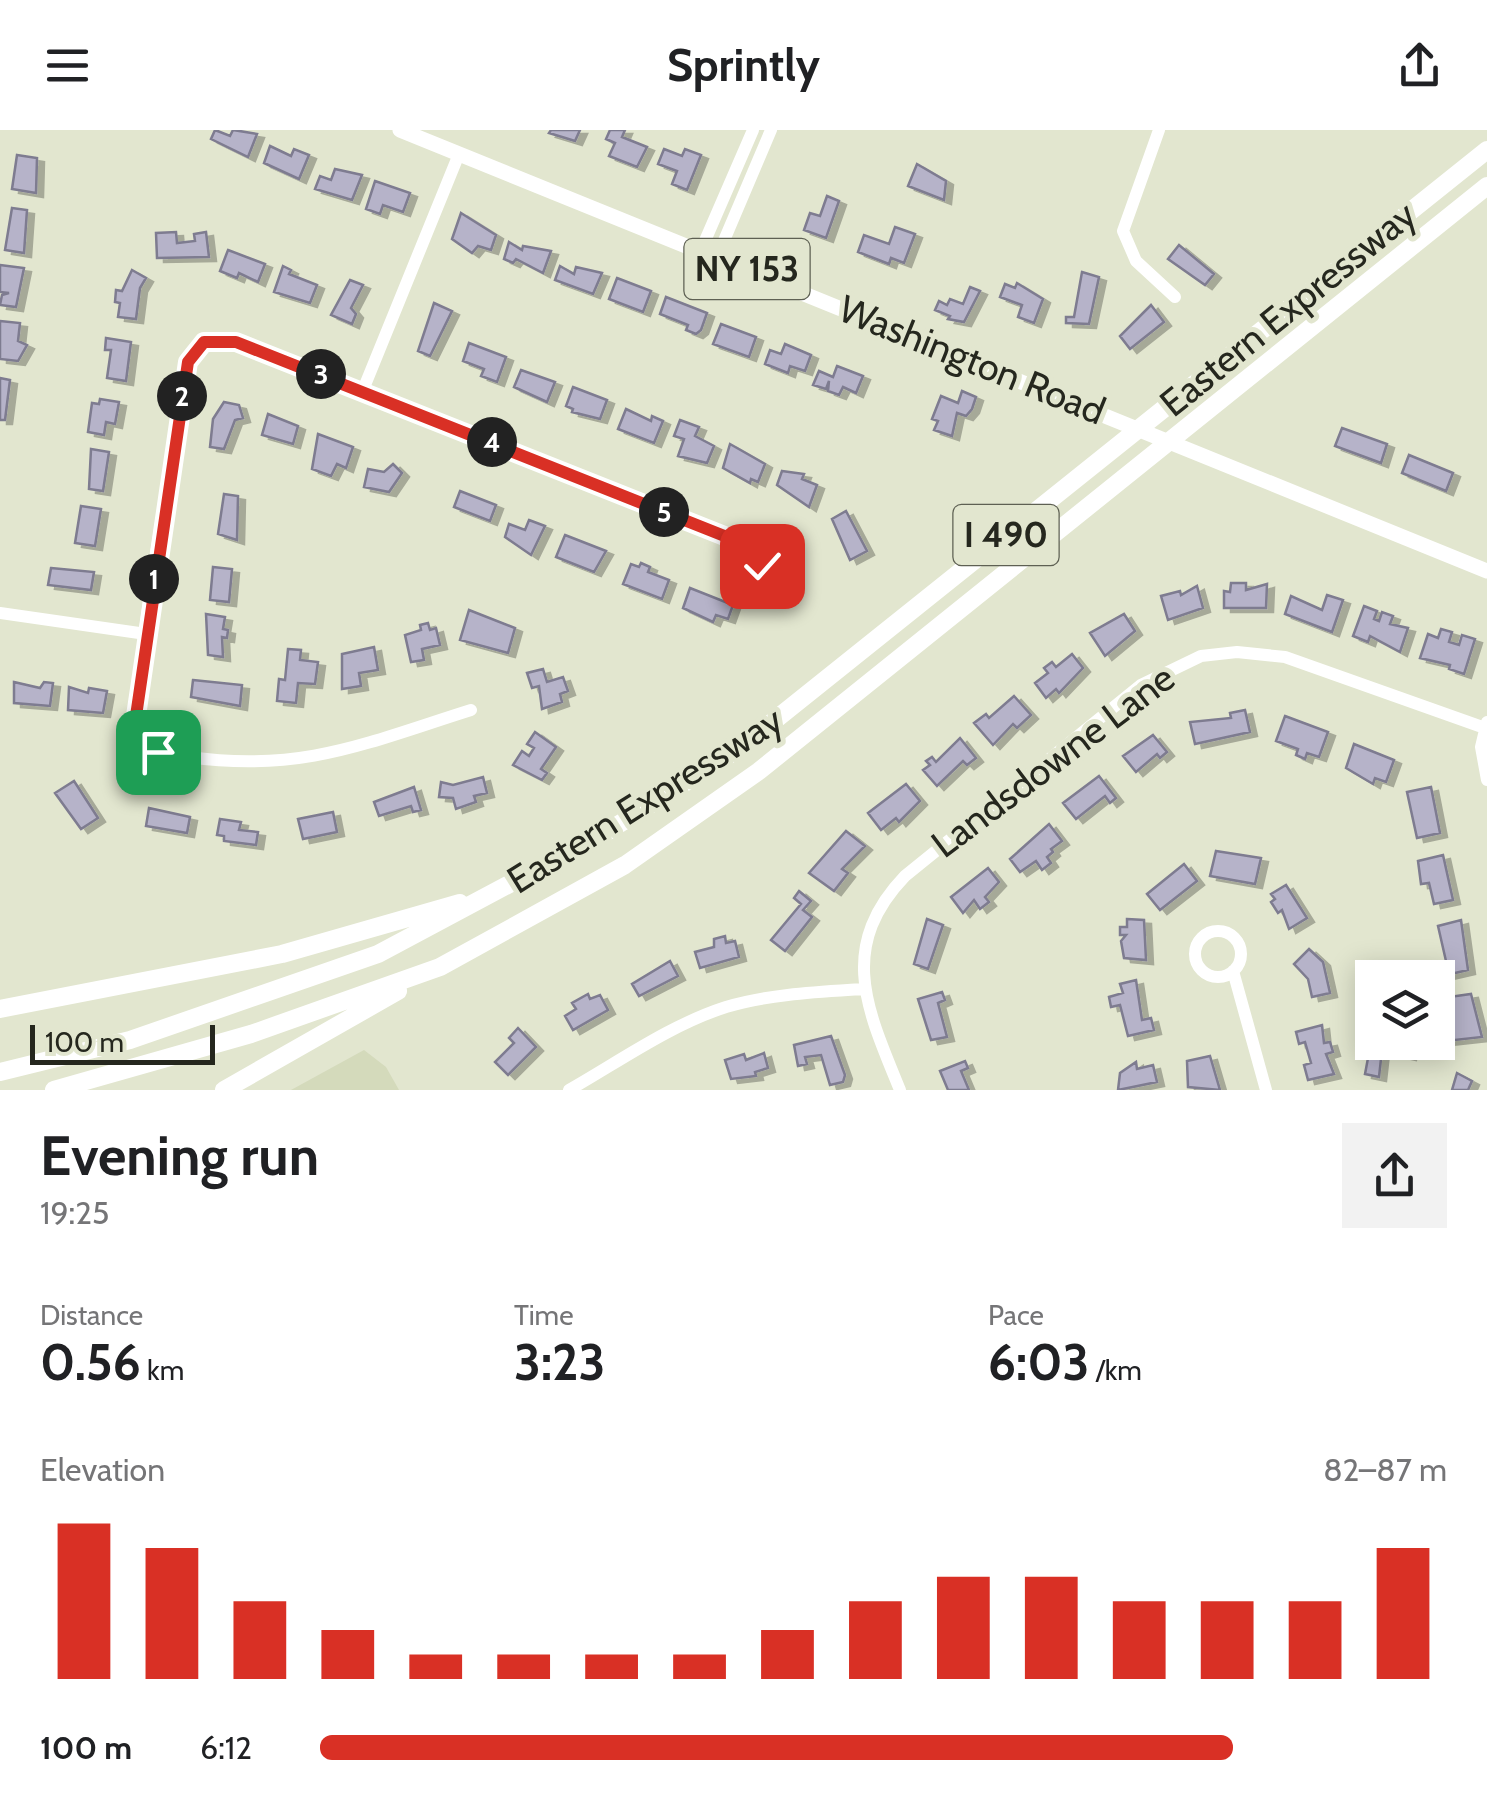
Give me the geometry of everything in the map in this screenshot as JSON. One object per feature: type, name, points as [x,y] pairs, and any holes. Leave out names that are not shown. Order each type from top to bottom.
[{"type":"highway","name":"Eastern Expressway","points":[[0,1072],[130,1040],[378,954],[504,890],[740,748],[1487,150]]},
{"type":"highway","name":"Eastern Expressway","points":[[54,1090],[234,1039],[440,967],[625,865],[759,771],[1487,186]]},
{"type":"highway","points":[[0,1010],[282,954],[504,890]]},
{"type":"highway","points":[[224,1090],[440,967]]},
{"type":"main road","name":"Washington Road","points":[[400,130],[1487,570]]},
{"type":"street","points":[[701,250],[754,130]]},
{"type":"street","points":[[718,257],[771,130]]},
{"type":"street","points":[[1159,130],[1123,231],[1128,251],[1175,297]]},
{"type":"street","points":[[363,390],[459,154]]},
{"type":"street","points":[[472,710],[324,755],[283,763],[228,762],[158,752],[144,744],[136,725],[146,634],[188,362],[197,346],[210,340],[236,342],[363,390],[732,539],[762,566]]},
{"type":"street","points":[[0,613],[146,634]]},
{"type":"street","name":"Landsdowne Lane","points":[[900,1090],[863,988],[870,932],[881,906],[905,876],[1122,700],[1182,662],[1237,652],[1285,657],[1486,725]]},
{"type":"street","points":[[1486,725],[1481,747],[1487,780]]},
{"type":"street","points":[[1233,971],[1266,1090]]},
{"type":"street","points":[[570,1090],[676,1028],[724,1008],[791,994],[863,988]]},
{"type":"shaded area","points":[[364,1050],[386,1067],[399,1090],[291,1090]]},
{"type":"building","points":[[215,130],[230,136],[233,130],[257,134],[248,157],[211,139]]},
{"type":"building","points":[[580,130],[575,141],[549,133]]},
{"type":"building","points":[[610,130],[625,130],[622,137],[647,147],[637,167],[609,156],[615,143],[606,139]]},
{"type":"building","points":[[270,146],[291,156],[294,149],[309,155],[299,179],[264,163]]},
{"type":"building","points":[[664,149],[682,156],[685,149],[701,155],[687,190],[672,184],[677,171],[658,164]]},
{"type":"building","points":[[17,155],[37,158],[36,193],[12,189]]},
{"type":"building","points":[[917,164],[946,181],[944,200],[908,186]]},
{"type":"building","points":[[335,169],[362,175],[352,200],[315,189],[320,176],[331,180]]},
{"type":"building","points":[[375,181],[410,193],[403,212],[383,205],[380,214],[366,209]]},
{"type":"building","points":[[827,196],[839,201],[826,238],[804,230],[810,213],[820,216]]},
{"type":"building","points":[[12,208],[27,210],[24,253],[5,250]]},
{"type":"building","points":[[461,213],[496,235],[491,250],[478,246],[472,253],[452,239]]},
{"type":"building","points":[[895,227],[915,234],[904,263],[891,258],[889,264],[858,252],[864,235],[889,244]]},
{"type":"building","points":[[176,232],[177,243],[195,241],[194,234],[206,232],[209,257],[157,258],[156,233]]},
{"type":"building","points":[[509,242],[522,250],[523,246],[551,251],[543,273],[516,259],[513,263],[504,259]]},
{"type":"building","points":[[1179,245],[1214,274],[1205,285],[1168,259]]},
{"type":"building","points":[[228,250],[265,264],[258,282],[239,273],[237,278],[220,271]]},
{"type":"building","points":[[0,265],[24,268],[16,307],[0,305],[2,295],[9,293],[0,292]]},
{"type":"building","points":[[283,266],[291,270],[289,274],[317,285],[310,303],[274,292]]},
{"type":"building","points":[[560,266],[574,274],[576,267],[602,273],[593,294],[555,280]]},
{"type":"building","points":[[132,270],[146,278],[140,288],[136,319],[118,317],[120,303],[115,302],[116,290],[122,291]]},
{"type":"building","points":[[1082,272],[1099,277],[1089,324],[1066,323],[1066,317],[1074,317]]},
{"type":"building","points":[[617,278],[651,291],[643,312],[609,299]]},
{"type":"building","points":[[350,280],[363,285],[351,308],[356,314],[352,324],[331,315]]},
{"type":"building","points":[[1017,283],[1043,299],[1034,323],[1018,317],[1022,305],[1000,297],[1005,284],[1015,288]]},
{"type":"building","points":[[970,287],[980,291],[964,322],[948,319],[950,316],[935,310],[939,301],[947,305],[950,299],[963,304]]},
{"type":"building","points":[[666,297],[707,313],[701,330],[696,334],[686,330],[688,325],[660,314]]},
{"type":"building","points":[[434,303],[452,311],[430,356],[418,351]]},
{"type":"building","points":[[1151,305],[1164,322],[1130,349],[1120,336]]},
{"type":"building","points":[[0,321],[20,323],[18,341],[27,345],[18,361],[0,359]]},
{"type":"building","points":[[721,324],[756,337],[749,357],[713,344]]},
{"type":"building","points":[[106,338],[131,342],[126,381],[107,378],[111,350],[105,350]]},
{"type":"building","points":[[469,343],[506,357],[497,382],[481,376],[484,369],[463,361]]},
{"type":"building","points":[[785,344],[811,355],[805,371],[790,366],[788,373],[765,364],[770,350],[781,354]]},
{"type":"building","points":[[837,366],[863,376],[856,393],[843,387],[839,395],[828,391],[829,381],[826,389],[813,385],[819,371],[833,377]]},
{"type":"building","points":[[521,370],[555,382],[547,402],[514,387]]},
{"type":"building","points":[[0,378],[10,380],[5,420],[0,420]]},
{"type":"building","points":[[573,387],[607,400],[600,419],[572,412],[566,406]]},
{"type":"building","points":[[962,391],[976,397],[972,409],[966,416],[957,413],[952,436],[934,430],[938,421],[932,419],[941,396],[958,403]]},
{"type":"building","points":[[100,399],[119,402],[115,424],[106,422],[104,435],[88,432],[92,403],[99,404]]},
{"type":"building","points":[[224,402],[239,405],[243,418],[235,420],[224,449],[210,447],[213,419]]},
{"type":"building","points":[[626,409],[651,421],[652,416],[663,421],[654,443],[618,429]]},
{"type":"building","points":[[268,414],[298,426],[293,444],[262,435]]},
{"type":"building","points":[[680,420],[699,427],[695,436],[714,446],[707,463],[678,456],[684,439],[674,436]]},
{"type":"building","points":[[1342,428],[1387,444],[1381,463],[1335,446]]},
{"type":"building","points":[[318,434],[353,447],[346,468],[337,464],[331,476],[312,469]]},
{"type":"building","points":[[730,444],[765,464],[758,482],[751,479],[750,483],[723,468]]},
{"type":"building","points":[[91,449],[109,452],[103,491],[89,489]]},
{"type":"building","points":[[1409,455],[1453,473],[1446,491],[1402,473]]},
{"type":"building","points":[[393,464],[402,473],[389,492],[364,487],[368,469],[384,472]]},
{"type":"building","points":[[782,471],[804,474],[802,479],[817,485],[809,507],[777,485]]},
{"type":"building","points":[[460,491],[496,505],[490,521],[454,507]]},
{"type":"building","points":[[224,494],[238,496],[237,540],[218,534]]},
{"type":"building","points":[[81,506],[101,509],[95,546],[75,543]]},
{"type":"building","points":[[846,511],[867,551],[850,560],[832,519]]},
{"type":"building","points":[[529,520],[545,526],[531,555],[505,537],[509,524],[525,530]]},
{"type":"building","points":[[565,535],[606,551],[594,572],[556,557]]},
{"type":"building","points":[[641,563],[650,567],[648,572],[669,580],[662,599],[623,584],[631,564],[639,567]]},
{"type":"building","points":[[213,567],[232,569],[229,602],[210,600]]},
{"type":"building","points":[[51,568],[94,572],[91,590],[48,585]]},
{"type":"building","points":[[1231,583],[1246,583],[1246,590],[1267,584],[1266,608],[1224,608],[1224,591],[1230,592]]},
{"type":"building","points":[[1197,586],[1203,608],[1168,620],[1161,596],[1180,591],[1181,595]]},
{"type":"building","points":[[690,588],[733,605],[728,619],[716,615],[713,622],[683,608]]},
{"type":"building","points":[[1327,595],[1343,600],[1332,632],[1285,614],[1291,596],[1322,610]]},
{"type":"building","points":[[1364,606],[1377,611],[1374,619],[1379,621],[1382,612],[1393,616],[1390,624],[1408,628],[1400,652],[1370,636],[1368,642],[1353,636]]},
{"type":"building","points":[[469,610],[515,628],[508,653],[460,640]]},
{"type":"building","points":[[206,614],[225,617],[223,629],[228,630],[227,638],[222,637],[223,657],[208,655]]},
{"type":"building","points":[[1124,614],[1135,631],[1105,656],[1090,633]]},
{"type":"building","points":[[428,623],[430,630],[436,628],[440,645],[422,649],[424,660],[411,662],[405,635]]},
{"type":"building","points":[[1441,629],[1452,632],[1449,642],[1459,645],[1462,635],[1475,639],[1464,674],[1449,669],[1450,665],[1420,658],[1428,634],[1438,638]]},
{"type":"building","points":[[374,647],[378,670],[359,673],[361,686],[342,689],[342,654]]},
{"type":"building","points":[[288,649],[301,650],[300,660],[318,662],[315,684],[298,683],[296,703],[277,701],[279,679],[285,680]]},
{"type":"building","points":[[1072,654],[1083,668],[1059,693],[1056,689],[1046,698],[1035,683],[1048,673],[1044,668],[1052,662],[1056,667]]},
{"type":"building","points":[[543,669],[547,682],[563,677],[568,691],[560,694],[562,702],[542,709],[539,686],[532,688],[527,673]]},
{"type":"building","points":[[193,680],[242,685],[240,706],[191,697]]},
{"type":"building","points":[[14,682],[40,688],[44,682],[53,683],[50,706],[14,703]]},
{"type":"building","points":[[69,687],[88,693],[89,688],[107,691],[103,713],[68,710]]},
{"type":"building","points":[[1014,696],[1031,715],[1017,728],[1013,724],[993,745],[974,723],[986,714],[989,718]]},
{"type":"building","points":[[1245,710],[1250,732],[1195,744],[1190,722],[1231,718],[1230,713]]},
{"type":"building","points":[[1285,716],[1328,732],[1319,757],[1307,753],[1305,759],[1296,755],[1298,749],[1276,741]]},
{"type":"building","points":[[535,732],[556,747],[541,769],[547,773],[542,780],[513,765],[522,751],[529,756],[534,748],[527,744]]},
{"type":"building","points":[[1153,735],[1167,752],[1160,758],[1157,754],[1136,772],[1123,756]]},
{"type":"building","points":[[960,738],[976,758],[967,765],[963,761],[937,786],[923,770],[930,765],[926,761],[932,757],[936,762]]},
{"type":"building","points":[[1354,744],[1394,760],[1386,782],[1375,778],[1373,784],[1346,768]]},
{"type":"building","points":[[1099,776],[1116,798],[1110,803],[1105,796],[1076,819],[1063,803]]},
{"type":"building","points":[[483,777],[487,793],[474,796],[476,802],[456,809],[453,798],[439,797],[441,782],[453,785]]},
{"type":"building","points":[[74,781],[98,818],[81,829],[55,793]]},
{"type":"building","points":[[906,784],[920,801],[899,822],[896,818],[881,830],[868,813]]},
{"type":"building","points":[[414,787],[421,810],[413,812],[411,806],[379,816],[374,802]]},
{"type":"building","points":[[1431,787],[1440,833],[1417,838],[1407,792]]},
{"type":"building","points":[[149,808],[190,817],[187,833],[146,826]]},
{"type":"building","points":[[333,812],[337,832],[303,839],[298,819]]},
{"type":"building","points":[[220,819],[241,822],[239,830],[258,832],[256,845],[224,841],[224,836],[217,835]]},
{"type":"building","points":[[1049,824],[1062,841],[1047,857],[1051,863],[1042,870],[1036,861],[1020,872],[1010,859]]},
{"type":"building","points":[[846,831],[865,846],[842,869],[848,873],[834,891],[809,873]]},
{"type":"building","points":[[1216,851],[1261,858],[1255,884],[1210,876]]},
{"type":"building","points":[[1443,855],[1453,900],[1434,904],[1429,883],[1421,884],[1418,861]]},
{"type":"building","points":[[1184,864],[1197,881],[1160,910],[1147,894]]},
{"type":"building","points":[[988,868],[999,882],[985,897],[989,902],[980,909],[974,900],[963,913],[951,897]]},
{"type":"building","points":[[1286,885],[1307,918],[1289,929],[1282,910],[1278,913],[1271,902],[1275,899],[1271,894]]},
{"type":"building","points":[[799,891],[811,901],[803,910],[812,917],[785,951],[771,940],[801,904],[794,898]]},
{"type":"building","points":[[927,919],[943,925],[928,969],[914,964]]},
{"type":"building","points":[[1127,919],[1144,920],[1146,960],[1124,958],[1121,941],[1126,935],[1120,935],[1120,927],[1127,927]]},
{"type":"building","points":[[1461,920],[1468,970],[1455,973],[1455,960],[1446,960],[1438,926]]},
{"type":"building","points":[[725,936],[726,943],[735,941],[739,957],[700,968],[695,952],[714,947],[714,939]]},
{"type":"building","points":[[1309,949],[1323,962],[1330,993],[1312,997],[1308,979],[1294,964]]},
{"type":"building","points":[[670,961],[678,976],[639,996],[632,984]]},
{"type":"building","points":[[1136,980],[1142,1020],[1151,1018],[1154,1030],[1128,1036],[1120,1005],[1111,1007],[1109,997],[1123,993],[1120,984]]},
{"type":"building","points":[[942,992],[945,1000],[938,1003],[947,1037],[931,1040],[918,999]]},
{"type":"building","points":[[588,994],[590,999],[600,995],[608,1010],[573,1030],[565,1016],[576,1009],[572,1003]]},
{"type":"building","points":[[1471,994],[1482,1037],[1455,1040],[1455,996]]},
{"type":"building","points":[[1322,1025],[1324,1043],[1330,1042],[1333,1052],[1326,1054],[1334,1074],[1308,1080],[1304,1065],[1311,1063],[1305,1042],[1299,1044],[1296,1032]]},
{"type":"building","points":[[518,1028],[536,1047],[508,1075],[495,1062],[514,1043],[509,1038]]},
{"type":"building","points":[[831,1036],[845,1075],[843,1082],[830,1085],[821,1055],[805,1057],[807,1064],[798,1066],[794,1045]]},
{"type":"building","points":[[764,1053],[768,1068],[755,1072],[756,1076],[731,1079],[725,1060],[744,1054],[746,1060]]},
{"type":"building","points":[[1210,1056],[1220,1090],[1188,1087],[1187,1061]]},
{"type":"building","points":[[1368,1060],[1381,1060],[1379,1077],[1365,1074]]},
{"type":"building","points":[[965,1061],[968,1068],[961,1071],[969,1090],[948,1090],[940,1071]]},
{"type":"building","points":[[1136,1062],[1137,1069],[1153,1065],[1157,1082],[1118,1090],[1120,1073]]},
{"type":"building","points":[[1457,1073],[1472,1081],[1468,1090],[1452,1090]]},
{"type":"route","points":[[158,752],[139,738],[136,716],[188,362],[204,342],[236,342],[363,390],[732,539],[762,566]]}]
